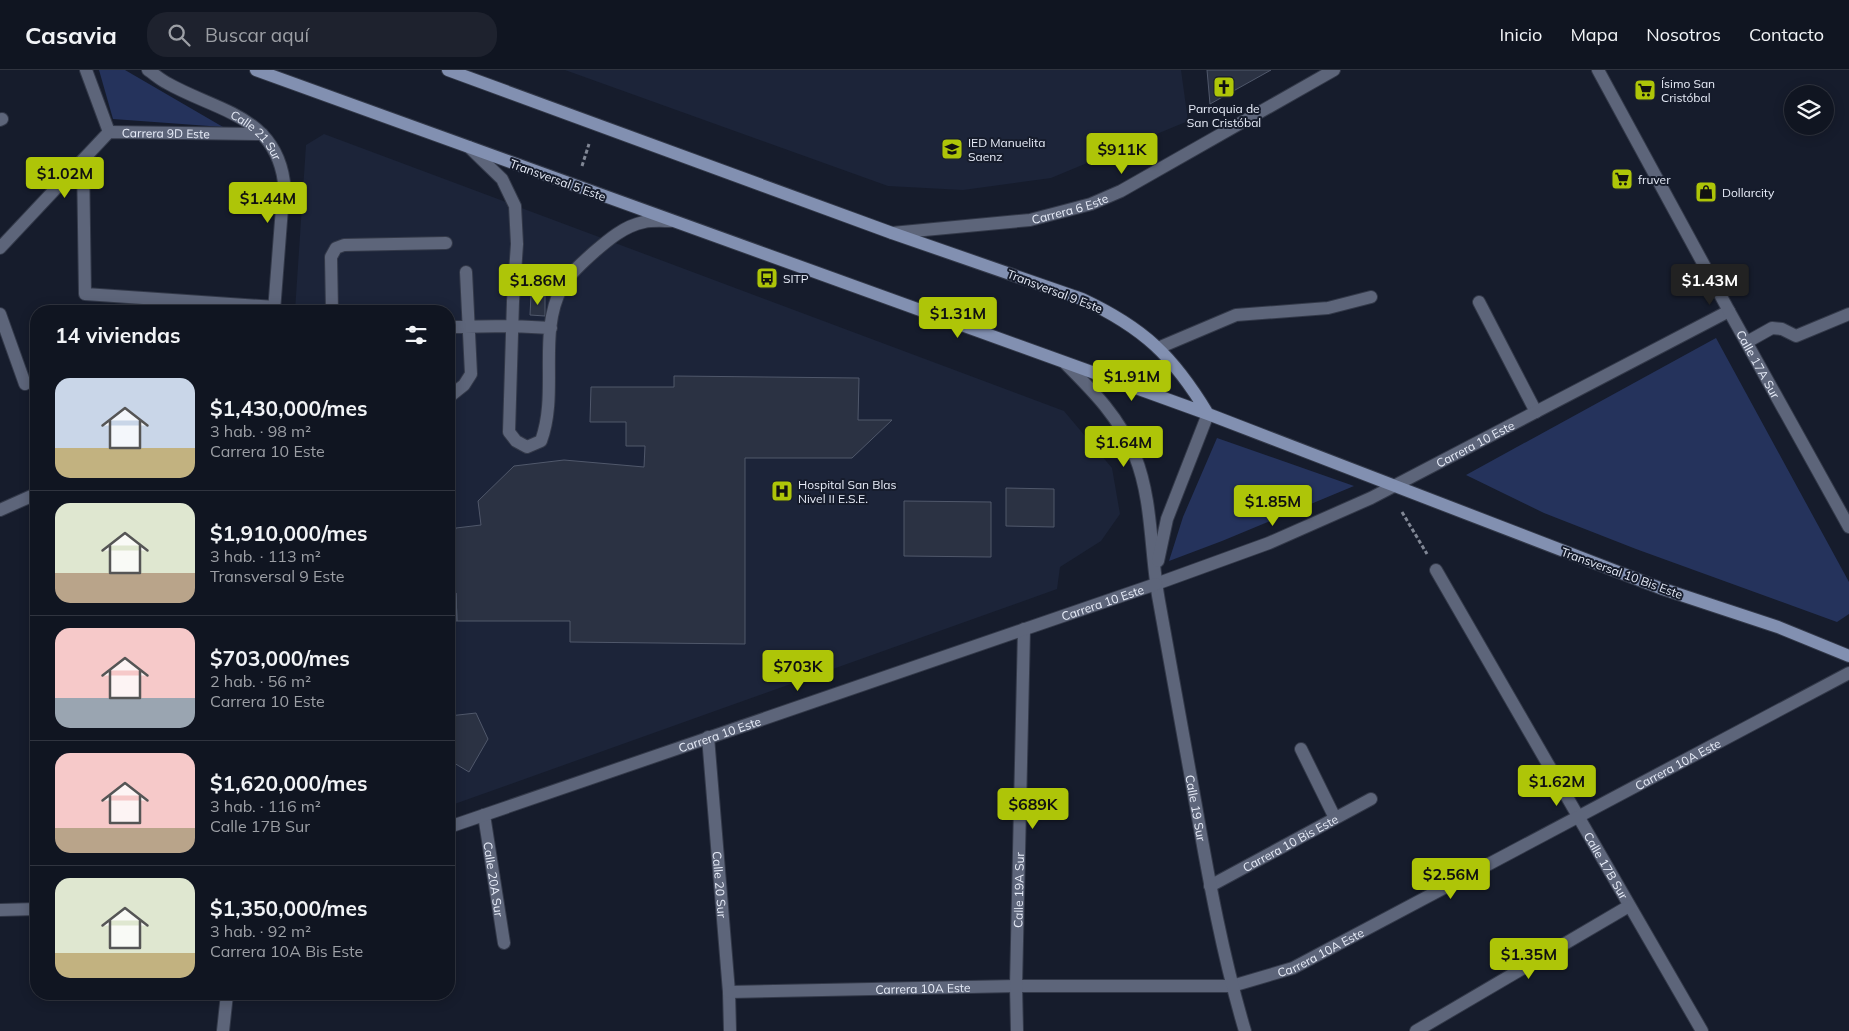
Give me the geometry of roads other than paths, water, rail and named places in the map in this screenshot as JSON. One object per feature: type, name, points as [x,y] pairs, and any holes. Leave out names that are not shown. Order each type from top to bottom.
[{"type":"main road","name":"Transversal 5 Este","points":[[256,70],[1065,363]]},
{"type":"main road","points":[[448,70],[892,233]]},
{"type":"main road","name":"Transversal 9 Este","points":[[892,233],[1082,299],[1110,312],[1137,330],[1173,362],[1189,383],[1208,414]]},
{"type":"main road","points":[[1065,363],[1208,414],[1396,486]]},
{"type":"main road","name":"Transversal 10 Bis Este","points":[[1396,486],[1660,588],[1778,627],[1849,656]]},
{"type":"street","points":[[86,70],[109,132]]},
{"type":"street","name":"Calle 21 Sur","points":[[148,70],[173,86],[225,108],[246,121],[262,134],[273,150],[282,168],[284,182],[274,305]]},
{"type":"street","name":"Carrera 6 Este","points":[[892,233],[1030,220],[1091,204],[1122,191],[1334,70]]},
{"type":"street","name":"Calle 17A Sur","points":[[1598,70],[1849,527]]},
{"type":"street","name":"Carrera 9D Este","points":[[0,248],[109,132],[262,134]]},
{"type":"street","points":[[469,148],[502,179],[515,206],[516,244],[508,432],[527,447],[541,440],[547,424],[550,328],[562,287],[578,266],[622,230],[645,222],[671,221]]},
{"type":"street","points":[[83,160],[85,294],[224,305]]},
{"type":"street","points":[[332,305],[330,257],[336,248],[344,245],[446,243]]},
{"type":"street","points":[[455,392],[464,385],[470,374],[466,272]]},
{"type":"street","points":[[1158,348],[1236,315],[1328,308],[1371,297]]},
{"type":"street","points":[[1479,302],[1536,412]]},
{"type":"street","name":"Carrera 10 Este","points":[[455,825],[1156,584],[1269,543],[1337,515],[1396,486],[1729,311]]},
{"type":"street","points":[[0,314],[25,384]]},
{"type":"street","points":[[1747,342],[1772,328],[1782,329],[1796,336],[1849,314]]},
{"type":"street","points":[[455,327],[550,328]]},
{"type":"street","name":"Calle 19 Sur","points":[[1065,363],[1099,398],[1121,426],[1135,456],[1144,484],[1156,584],[1210,886],[1232,986],[1245,1031]]},
{"type":"street","name":"Calle 19 Sur","points":[[1156,584],[1161,540],[1167,519],[1208,414]]},
{"type":"street","points":[[0,510],[30,497]]},
{"type":"street","name":"Calle 17B Sur","points":[[1436,570],[1702,1031]]},
{"type":"street","name":"Calle 19A Sur","points":[[1017,1031],[1016,986],[1024,629]]},
{"type":"street","name":"Carrera 10A Este","points":[[729,992],[1016,986],[1232,986],[1294,968],[1849,673]]},
{"type":"street","name":"Calle 20 Sur","points":[[708,737],[729,992],[730,1031]]},
{"type":"street","points":[[1302,749],[1336,818]]},
{"type":"street","name":"Carrera 10 Bis Este","points":[[1210,886],[1371,799]]},
{"type":"street","name":"Calle 20A Sur","points":[[484,815],[504,943]]},
{"type":"street","points":[[1416,1031],[1629,906]]},
{"type":"street","points":[[0,910],[30,909]]},
{"type":"street","points":[[223,1031],[226,1000]]},
{"type":"place","name":"Parroquia de San Cristóbal","points":[[1224,87]]},
{"type":"place","name":"Ísimo San Cristóbal","points":[[1645,90]]},
{"type":"place","name":"IED Manuelita Saenz","points":[[952,149]]},
{"type":"place","name":"fruver","points":[[1622,179]]},
{"type":"place","name":"Dollarcity","points":[[1706,192]]},
{"type":"place","name":"SITP","points":[[767,278]]},
{"type":"place","name":"Hospital San Blas Nivel II E.S.E.","points":[[782,491]]}]
